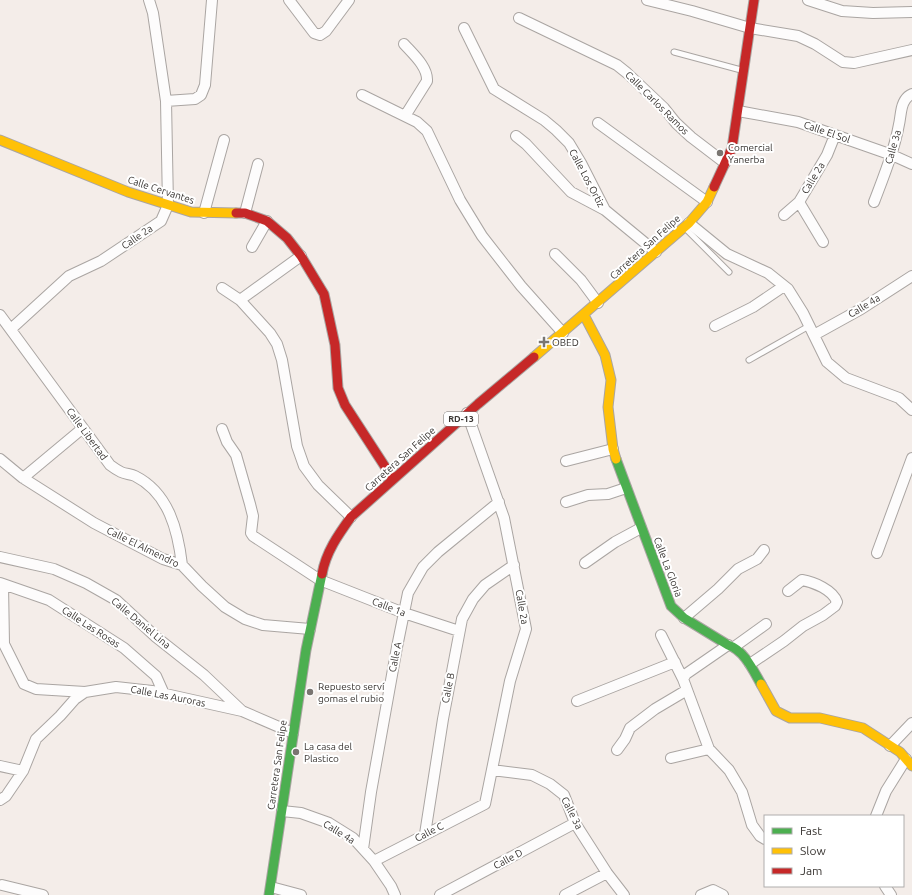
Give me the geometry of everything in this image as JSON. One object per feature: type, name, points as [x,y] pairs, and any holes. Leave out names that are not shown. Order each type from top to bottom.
[{"type":"street","name":"Calle 2a","points":[[11,329],[70,276],[101,261],[161,221],[168,205],[166,101],[153,13],[149,0]]},
{"type":"street","points":[[166,101],[195,99],[201,95],[205,85],[212,0]]},
{"type":"street","points":[[289,0],[314,33],[320,35],[326,31],[349,0]]},
{"type":"street","points":[[647,0],[750,28],[798,36],[815,44],[843,62],[854,62],[912,50]]},
{"type":"street","name":"Carretera San Felipe","points":[[270,891],[306,650],[324,564],[335,539],[351,517],[467,413],[584,316],[686,225],[707,202],[732,148],[754,0]]},
{"type":"street","points":[[808,0],[842,11],[873,13],[912,12]]},
{"type":"street","name":"Calle Carlos Ramos","points":[[519,18],[618,65],[628,72],[691,137],[725,163]]},
{"type":"street","name":"Calle Los Ortiz","points":[[464,28],[492,86],[544,120],[569,143],[581,162],[605,210],[656,252]]},
{"type":"street","points":[[404,44],[423,66],[428,76],[427,81],[405,116]]},
{"type":"street","name":"Calle 3a","points":[[874,202],[892,155],[899,130],[903,104],[909,95],[912,94]]},
{"type":"street","points":[[362,95],[417,122],[428,131],[460,200],[482,236],[521,286],[563,333]]},
{"type":"street","name":"Calle El Sol","points":[[738,111],[798,122],[835,134],[912,164]]},
{"type":"street","points":[[598,123],[707,202]]},
{"type":"street","name":"Calle 2a","points":[[784,215],[799,202],[827,156],[835,134]]},
{"type":"street","points":[[516,136],[526,144],[571,192],[605,210]]},
{"type":"street","name":"Calle Cervantes","points":[[0,140],[128,192],[191,212],[245,213],[267,221],[287,238],[301,256],[324,294],[335,345],[338,388],[345,405],[393,479]]},
{"type":"street","points":[[204,213],[224,140]]},
{"type":"street","points":[[245,213],[258,164]]},
{"type":"street","points":[[799,202],[823,242]]},
{"type":"street","points":[[252,247],[267,221]]},
{"type":"street","points":[[686,225],[727,254],[768,273],[784,286],[810,326],[827,362],[846,378],[899,398],[912,410]]},
{"type":"street","points":[[555,254],[581,280],[598,303]]},
{"type":"street","points":[[240,300],[301,256]]},
{"type":"street","name":"Calle 4a","points":[[814,335],[861,309],[912,276]]},
{"type":"street","points":[[715,326],[753,307],[784,286]]},
{"type":"street","points":[[222,288],[240,300],[270,333],[277,344],[282,360],[297,446],[304,466],[318,485],[351,517]]},
{"type":"street","name":"Calle Libertad","points":[[0,315],[110,465],[120,472],[135,476],[149,485],[162,499],[170,513],[176,531],[182,566]]},
{"type":"street","name":"Calle La Gloria","points":[[584,316],[605,355],[611,380],[608,406],[613,449],[618,468],[671,606],[684,618],[731,646],[750,664],[776,711],[790,718],[820,718],[863,728],[900,752],[909,763]]},
{"type":"street","name":"Calle 2a","points":[[467,413],[504,518],[526,629],[510,681],[485,804]]},
{"type":"street","points":[[23,478],[82,428]]},
{"type":"street","name":"Calle 1a","points":[[222,429],[227,442],[236,454],[253,516],[251,533],[253,536],[320,580],[404,613],[459,631]]},
{"type":"street","points":[[566,461],[613,449]]},
{"type":"street","points":[[877,553],[912,458]]},
{"type":"street","name":"Calle El Almendro","points":[[0,459],[23,478],[94,523],[163,559],[182,566],[226,607],[245,619],[263,625],[310,629]]},
{"type":"street","points":[[566,502],[588,495],[608,494],[626,488]]},
{"type":"street","name":"Calle A","points":[[363,849],[397,647],[408,593],[423,568],[438,552],[499,502]]},
{"type":"street","points":[[585,563],[615,542],[641,528]]},
{"type":"street","points":[[684,618],[718,589],[738,569],[757,559],[764,550]]},
{"type":"street","name":"Calle Daniel Lina","points":[[0,558],[54,569],[86,583],[116,600],[156,637],[204,675],[242,711]]},
{"type":"street","name":"Calle B","points":[[425,834],[443,719],[462,619],[473,599],[485,585],[514,565]]},
{"type":"street","points":[[750,664],[803,626],[835,606],[835,598],[824,588],[812,582],[802,580],[788,591]]},
{"type":"street","name":"Calle Las Auroras","points":[[2,583],[2,644],[24,684],[36,689],[85,692],[116,687],[152,691],[242,711],[293,733]]},
{"type":"street","name":"Calle Las Rosas","points":[[2,583],[49,600],[124,648],[156,676],[164,694]]},
{"type":"street","points":[[683,679],[686,674],[766,624]]},
{"type":"street","points":[[661,635],[683,679],[709,749],[729,770],[742,792],[752,825],[760,836],[764,838]]},
{"type":"street","points":[[577,701],[675,662]]},
{"type":"street","points":[[617,750],[625,740],[630,728],[655,709],[687,690]]},
{"type":"street","points":[[2,797],[23,771],[36,738],[60,716],[75,699],[85,692]]},
{"type":"street","points":[[890,746],[912,723]]},
{"type":"street","points":[[671,758],[709,749]]},
{"type":"street","points":[[876,815],[886,791],[909,763]]},
{"type":"street","points":[[0,766],[23,771]]},
{"type":"street","name":"Calle 3a","points":[[492,770],[532,775],[550,784],[564,795],[575,823],[607,873],[624,895]]},
{"type":"street","name":"Calle C","points":[[374,860],[485,804]]},
{"type":"street","name":"Calle 4a","points":[[282,811],[301,813],[329,823],[353,838],[374,860],[391,886],[395,895]]},
{"type":"street","name":"Calle D","points":[[440,895],[575,823]]},
{"type":"street","points":[[565,895],[607,873]]},
{"type":"street","points":[[2,885],[43,895]]},
{"type":"street","points":[[701,895],[713,890],[723,895]]},
{"type":"street","points":[[270,891],[301,895]]},
{"type":"lane","points":[[674,52],[744,70]]},
{"type":"lane","points":[[686,225],[729,272]]},
{"type":"lane","points":[[749,360],[810,326]]},
{"type":"traffic: fast","points":[[616,459],[671,606],[684,618],[739,651],[748,661],[761,684]]},
{"type":"traffic: fast","points":[[269,895],[306,650],[322,574]]},
{"type":"traffic: slow","points":[[0,140],[128,192],[191,212],[236,213]]},
{"type":"traffic: slow","points":[[534,357],[689,223],[707,202],[714,187]]},
{"type":"traffic: slow","points":[[584,315],[605,355],[611,380],[608,407],[613,449],[616,459]]},
{"type":"traffic: slow","points":[[761,684],[776,711],[790,718],[820,718],[863,728],[900,752],[912,766]]},
{"type":"traffic: jam","points":[[714,187],[732,148],[754,0]]},
{"type":"traffic: jam","points":[[236,213],[245,213],[267,221],[287,238],[301,256],[324,294],[335,345],[338,388],[345,405],[393,479]]},
{"type":"traffic: jam","points":[[322,574],[326,558],[337,537],[351,517],[478,404],[534,357]]},
{"type":"place","name":"Comercial Yanerba","points":[[720,153]]},
{"type":"place","name":"OBED","points":[[544,342]]},
{"type":"place","name":"Repuesto serví gomas el rubio","points":[[310,692]]},
{"type":"place","name":"La casa del Plastico","points":[[296,752]]}]
